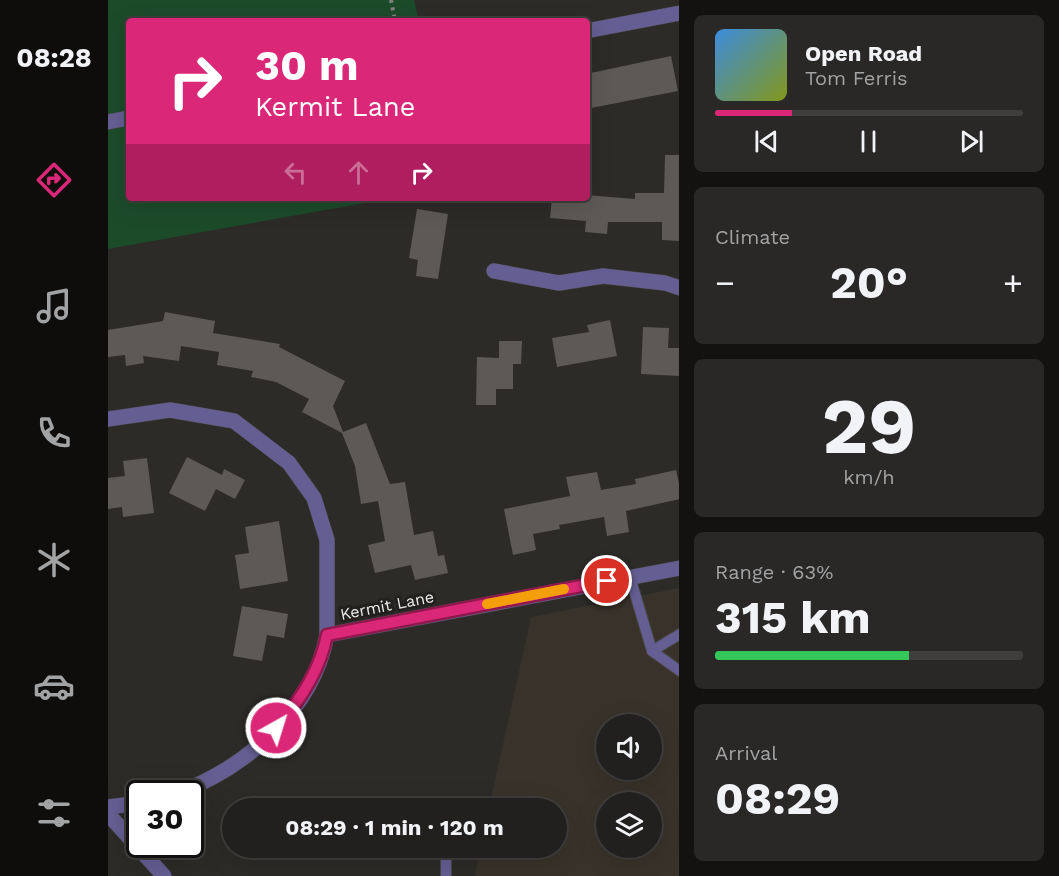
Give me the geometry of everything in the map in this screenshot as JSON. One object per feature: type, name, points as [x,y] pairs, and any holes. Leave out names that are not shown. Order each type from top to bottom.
[{"type":"street","points":[[590,30],[679,13]]},
{"type":"street","points":[[108,122],[126,119]]},
{"type":"street","points":[[494,271],[559,283],[603,276],[665,283],[679,288]]},
{"type":"street","points":[[108,419],[170,410],[234,421],[289,463],[314,498],[327,540],[327,635]]},
{"type":"street","name":"Kermit Lane","points":[[204,782],[223,772],[251,752],[276,728],[307,687],[323,656],[327,635],[679,568]]},
{"type":"street","points":[[108,807],[126,805]]},
{"type":"street","points":[[108,813],[164,876]]},
{"type":"lane","points":[[630,577],[652,651],[679,670]]},
{"type":"lane","points":[[652,651],[679,635]]},
{"type":"lane","points":[[446,858],[446,876]]},
{"type":"path","points":[[391,0],[394,18]]},
{"type":"shaded area","points":[[679,588],[679,876],[475,876],[479,858],[567,858],[567,798],[491,798],[531,617]]},
{"type":"green space","points":[[108,0],[414,0],[418,18],[126,18],[126,201],[376,201],[108,249]]},
{"type":"building","points":[[671,56],[678,91],[590,108],[590,73]]},
{"type":"building","points":[[665,155],[679,155],[679,241],[662,240],[662,222],[608,222],[607,234],[585,232],[586,221],[550,218],[552,201],[590,201],[590,195],[635,199],[635,193],[664,193]]},
{"type":"building","points":[[417,209],[448,214],[438,279],[416,276],[418,260],[409,258]]},
{"type":"building","points":[[165,312],[215,321],[213,333],[280,344],[279,347],[345,381],[333,406],[343,432],[366,423],[390,484],[405,482],[414,535],[433,531],[438,556],[444,555],[448,573],[415,580],[411,565],[375,573],[368,545],[385,541],[378,501],[361,504],[355,466],[342,433],[302,412],[309,399],[276,382],[251,377],[253,371],[217,365],[219,352],[181,346],[179,361],[143,356],[144,363],[126,366],[125,355],[108,357],[108,330],[163,321]]},
{"type":"building","points":[[610,320],[617,356],[557,367],[552,338],[589,332],[587,325]]},
{"type":"building","points":[[643,327],[669,328],[668,348],[679,348],[679,376],[641,374]]},
{"type":"building","points":[[499,341],[522,341],[521,364],[513,364],[513,389],[496,389],[496,405],[476,405],[477,357],[499,358]]},
{"type":"building","points":[[187,457],[222,475],[224,469],[245,480],[235,499],[216,489],[205,511],[169,493]]},
{"type":"building","points":[[147,458],[154,513],[123,517],[122,507],[108,509],[108,478],[125,476],[123,461]]},
{"type":"building","points":[[676,470],[679,499],[626,511],[629,532],[607,536],[604,517],[559,525],[560,529],[533,534],[536,550],[513,555],[504,509],[570,496],[566,477],[597,472],[601,490],[636,484],[635,479]]},
{"type":"building","points":[[279,521],[288,581],[240,589],[235,555],[249,553],[245,527]]},
{"type":"building","points":[[242,606],[288,614],[284,638],[267,635],[262,661],[233,656]]},
{"type":"slow traffic","points":[[487,604],[564,589]]},
{"type":"route","points":[[276,728],[307,687],[323,656],[327,635],[607,581]]}]
